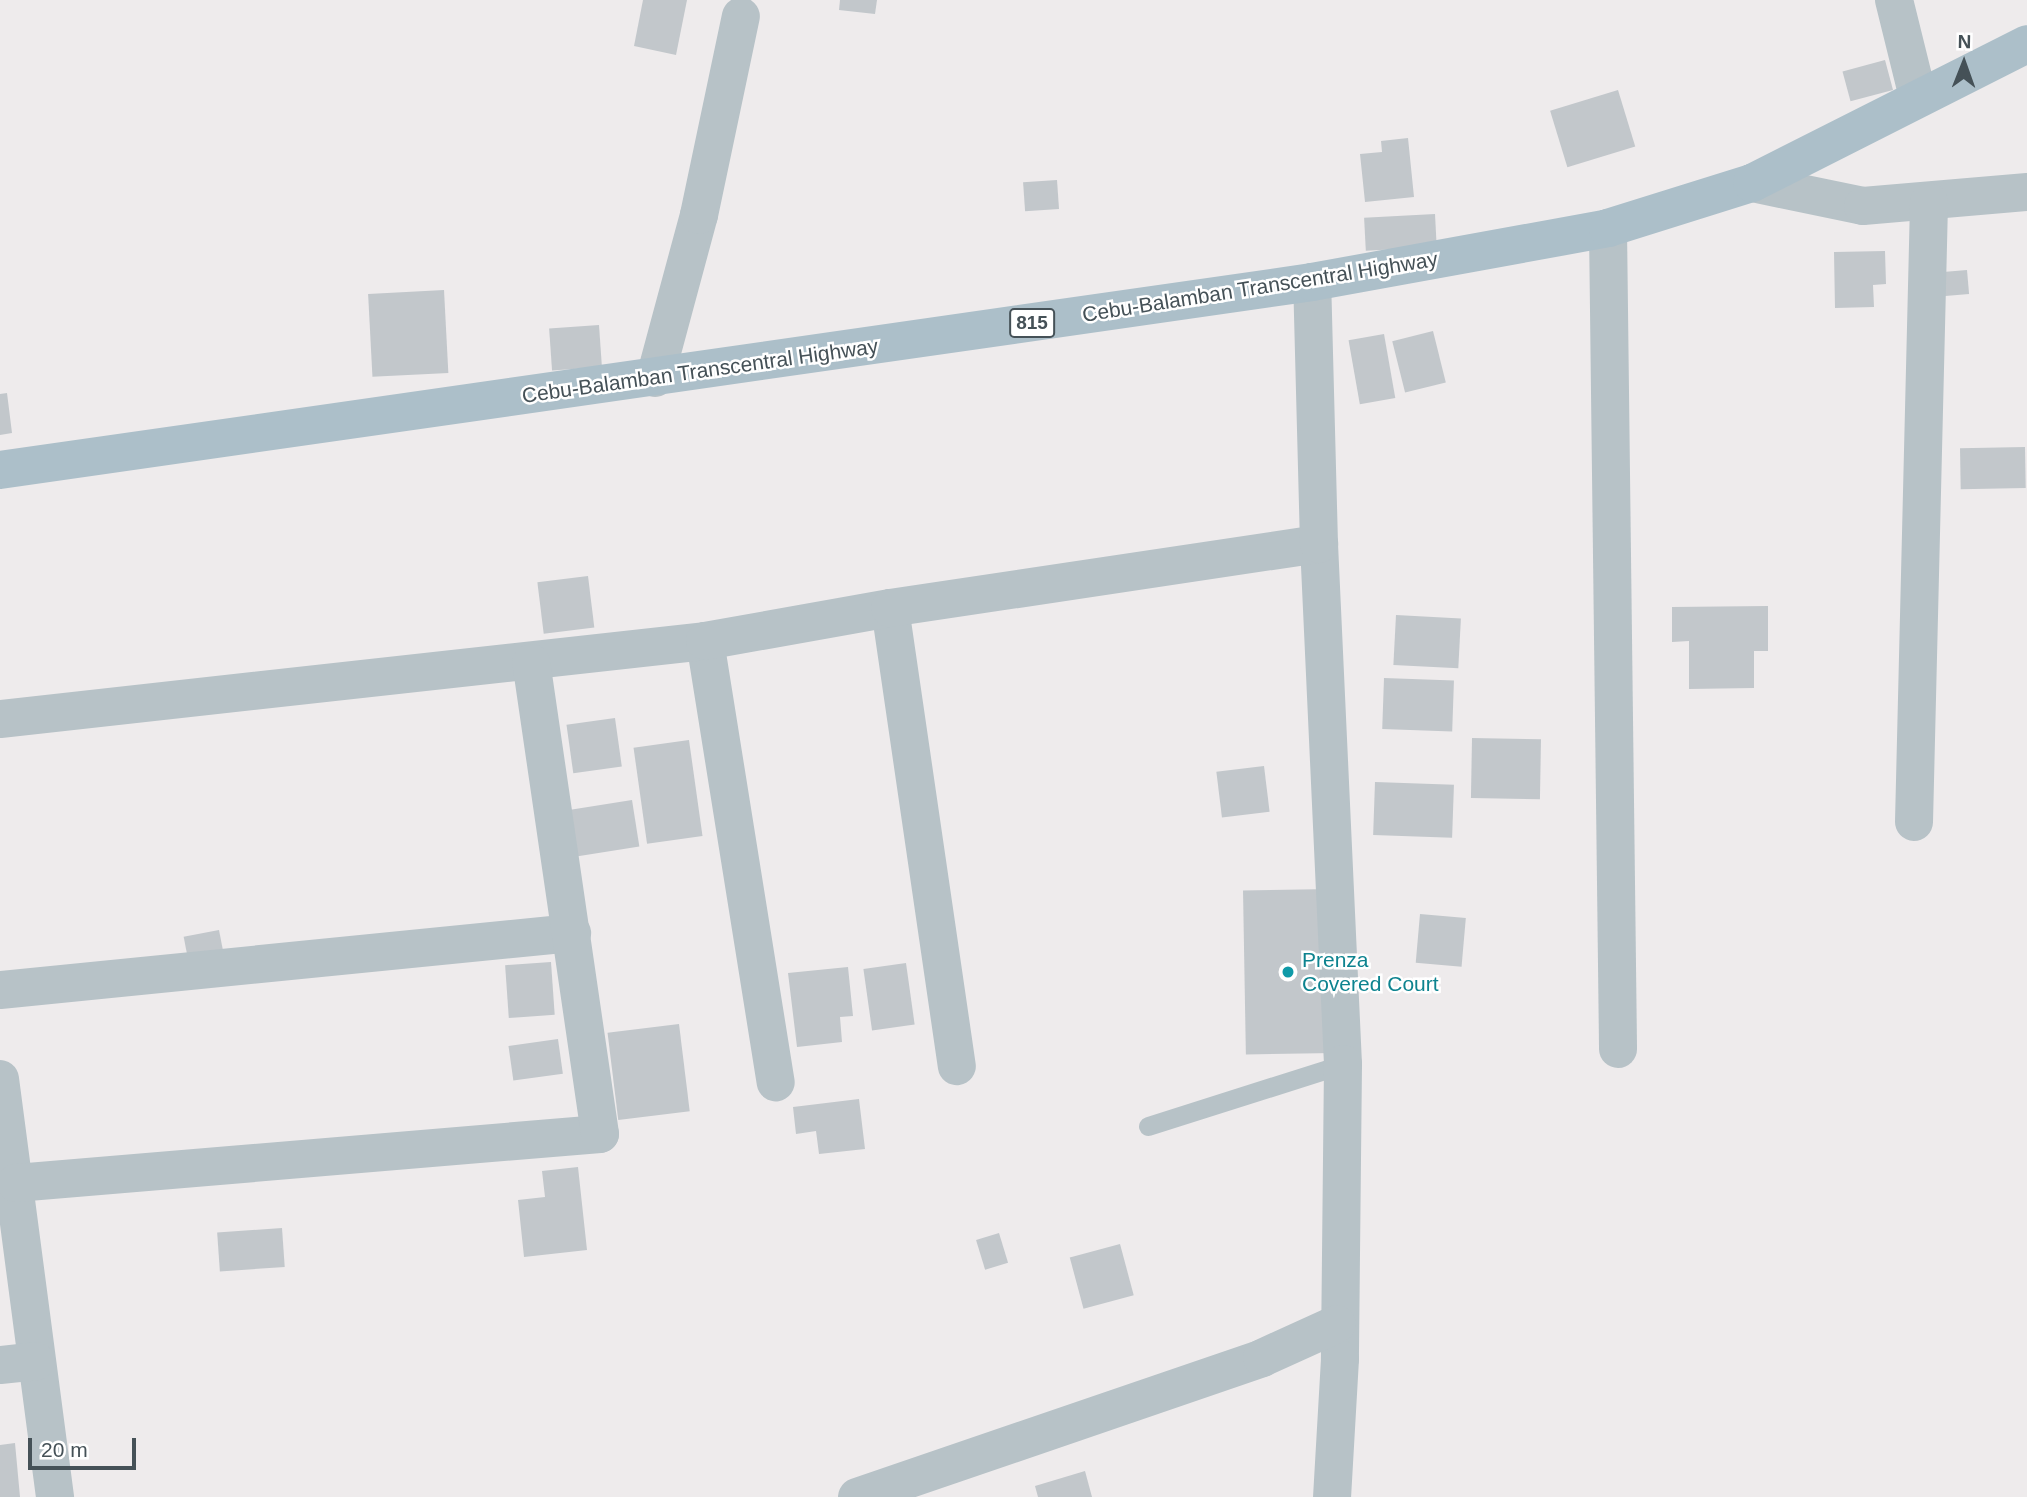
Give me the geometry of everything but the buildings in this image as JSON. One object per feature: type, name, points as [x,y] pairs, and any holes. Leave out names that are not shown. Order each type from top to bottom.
[{"type":"main road","name":"Cebu-Balamban Transcentral Highway","points":[[0,470],[1312,282],[1608,228],[1752,183],[2027,44]]},
{"type":"street","points":[[1894,0],[1918,97]]},
{"type":"street","points":[[655,377],[699,215],[741,16]]},
{"type":"street","points":[[1752,183],[1863,206],[2027,192]]},
{"type":"street","points":[[1914,822],[1929,202]]},
{"type":"street","points":[[1608,228],[1618,1049]]},
{"type":"street","points":[[1312,282],[1319,544],[1343,1065],[1332,1497]]},
{"type":"street","points":[[0,719],[531,663],[705,641],[890,608],[1319,544]]},
{"type":"street","points":[[890,608],[957,1066]]},
{"type":"street","points":[[705,641],[776,1082]]},
{"type":"street","points":[[16,1183],[600,1134],[531,663]]},
{"type":"street","points":[[0,990],[572,933]]},
{"type":"street","points":[[1,1091],[16,1183],[18,1363],[55,1497]]},
{"type":"street","points":[[857,1497],[1262,1358],[1337,1324]]},
{"type":"lane","points":[[1147,1126],[1343,1065]]},
{"type":"place","name":"Prenza Covered Court","points":[[1288,972]]}]
